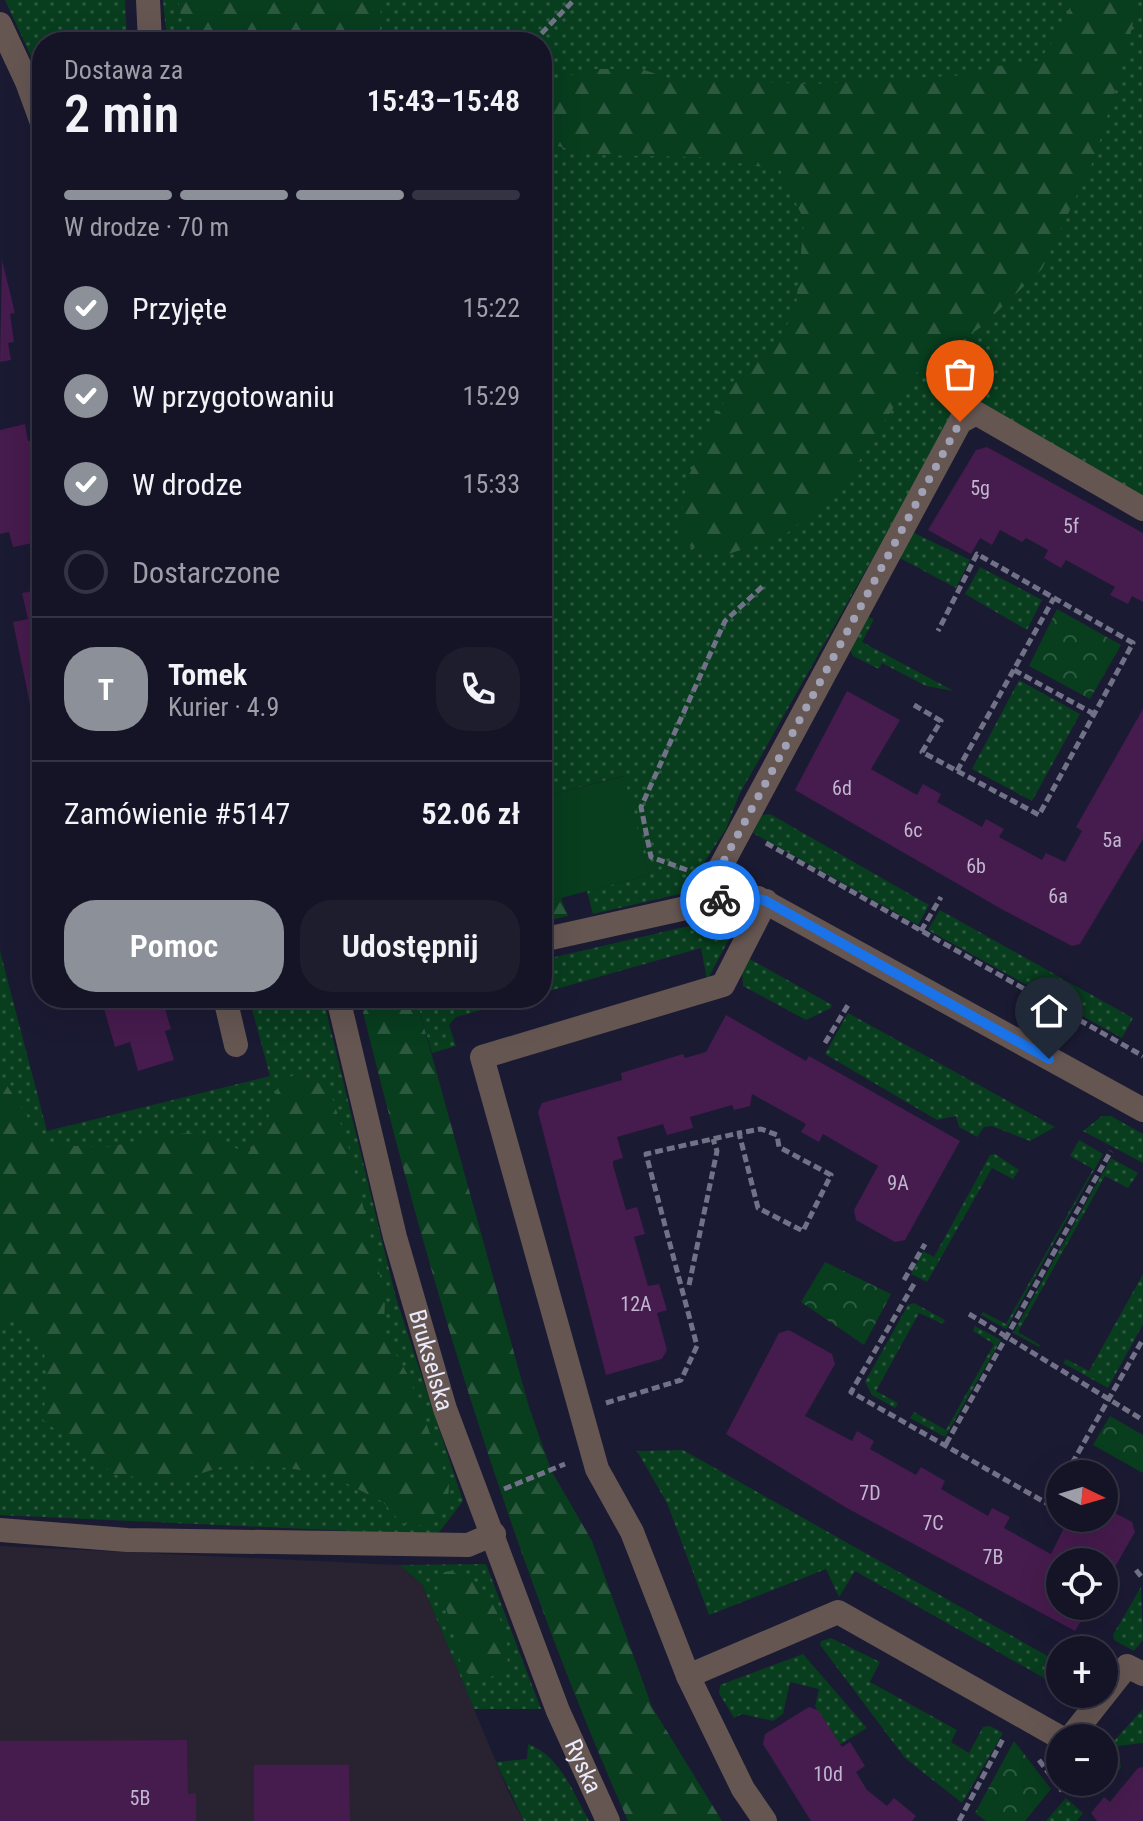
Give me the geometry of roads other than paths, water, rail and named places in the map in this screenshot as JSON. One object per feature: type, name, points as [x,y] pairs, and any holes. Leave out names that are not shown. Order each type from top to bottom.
[{"type":"street","points":[[148,0],[150,32]]},
{"type":"street","points":[[0,24],[32,99]]},
{"type":"street","points":[[700,905],[960,422],[976,413],[1143,509]]},
{"type":"street","points":[[552,938],[740,897],[766,901],[1143,1110]]},
{"type":"street","points":[[765,1821],[743,1789],[688,1676],[632,1532],[592,1453],[482,1057],[723,985],[766,901]]},
{"type":"street","points":[[227,1008],[236,1045]]},
{"type":"street","name":"Brukselska","points":[[340,1008],[395,1237],[445,1409],[558,1711]]},
{"type":"street","points":[[0,1530],[127,1540],[468,1545],[494,1534]]},
{"type":"street","points":[[688,1676],[838,1612],[1046,1729]]},
{"type":"street","points":[[1081,1724],[1127,1666],[1143,1674]]},
{"type":"street","name":"Ryska","points":[[558,1711],[608,1821]]}]
